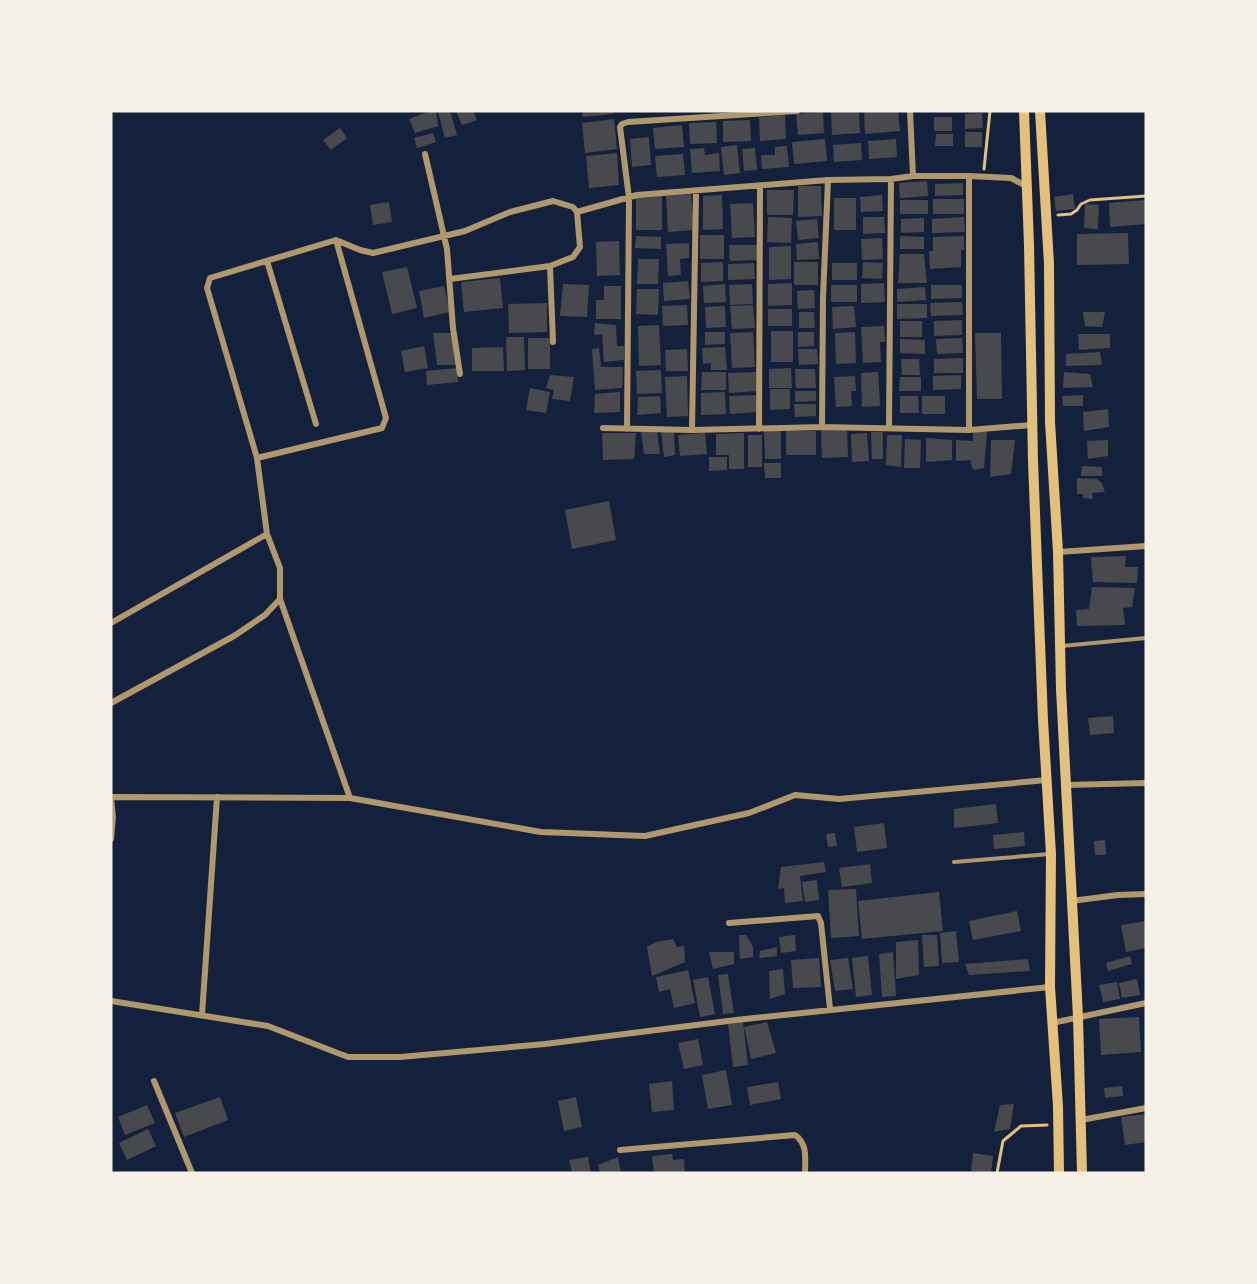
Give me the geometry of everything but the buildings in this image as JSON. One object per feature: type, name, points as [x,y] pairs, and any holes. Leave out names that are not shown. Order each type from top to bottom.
[{"type":"main road","points":[[1024,111],[1032,425],[1051,854],[1050,987],[1058,1106],[1059,1173]]},
{"type":"main road","points":[[1040,111],[1049,264],[1048,357],[1058,552],[1061,689],[1078,1017],[1082,1173]]},
{"type":"main road","points":[[1031,358],[1048,357]]},
{"type":"street","points":[[627,429],[629,198],[620,127],[622,124],[797,111]]},
{"type":"street","points":[[910,111],[913,176]]},
{"type":"street","points":[[425,154],[444,235],[460,374]]},
{"type":"street","points":[[577,212],[637,195],[828,180],[969,176],[1011,178],[1026,187]]},
{"type":"street","points":[[969,176],[969,430]]},
{"type":"street","points":[[889,428],[891,179]]},
{"type":"street","points":[[822,427],[823,298],[828,180]]},
{"type":"street","points":[[759,429],[760,186]]},
{"type":"street","points":[[692,430],[696,192]]},
{"type":"street","points":[[350,798],[280,599],[280,568],[267,534],[257,458],[207,288],[210,278],[336,240],[373,253],[465,231],[533,204],[553,201],[573,207],[577,212],[580,247],[579,252],[573,257],[550,266],[450,279]]},
{"type":"street","points":[[257,458],[382,428],[386,418],[336,240]]},
{"type":"street","points":[[267,261],[316,424]]},
{"type":"street","points":[[550,266],[553,342]]},
{"type":"street","points":[[603,428],[692,430],[822,427],[969,430],[1032,425]]},
{"type":"street","points":[[111,623],[267,534]]},
{"type":"street","points":[[1058,552],[1146,546]]},
{"type":"street","points":[[111,703],[234,636],[265,615],[280,599]]},
{"type":"street","points":[[111,838],[113,817],[111,797],[350,798],[541,832],[645,836],[749,813],[795,795],[839,799],[1048,780]]},
{"type":"street","points":[[1066,785],[1146,783]]},
{"type":"street","points":[[202,1016],[218,798]]},
{"type":"street","points":[[1071,901],[1146,894]]},
{"type":"street","points":[[729,923],[818,916],[821,923],[830,1009]]},
{"type":"street","points":[[111,1001],[267,1026],[348,1057],[400,1058],[544,1044],[830,1009],[1050,987]]},
{"type":"street","points":[[1052,1023],[1146,1003]]},
{"type":"street","points":[[154,1081],[192,1173]]},
{"type":"street","points":[[1081,1120],[1146,1107]]},
{"type":"street","points":[[620,1150],[795,1135],[805,1148],[805,1173]]},
{"type":"lane","points":[[1061,646],[1146,638]]},
{"type":"lane","points":[[954,862],[1051,854]]},
{"type":"path","points":[[984,177],[990,111]]},
{"type":"path","points":[[1045,216],[1071,214],[1081,204],[1090,200],[1146,196]]},
{"type":"path","points":[[997,1173],[1003,1153],[1003,1141],[1021,1126],[1051,1125]]}]
